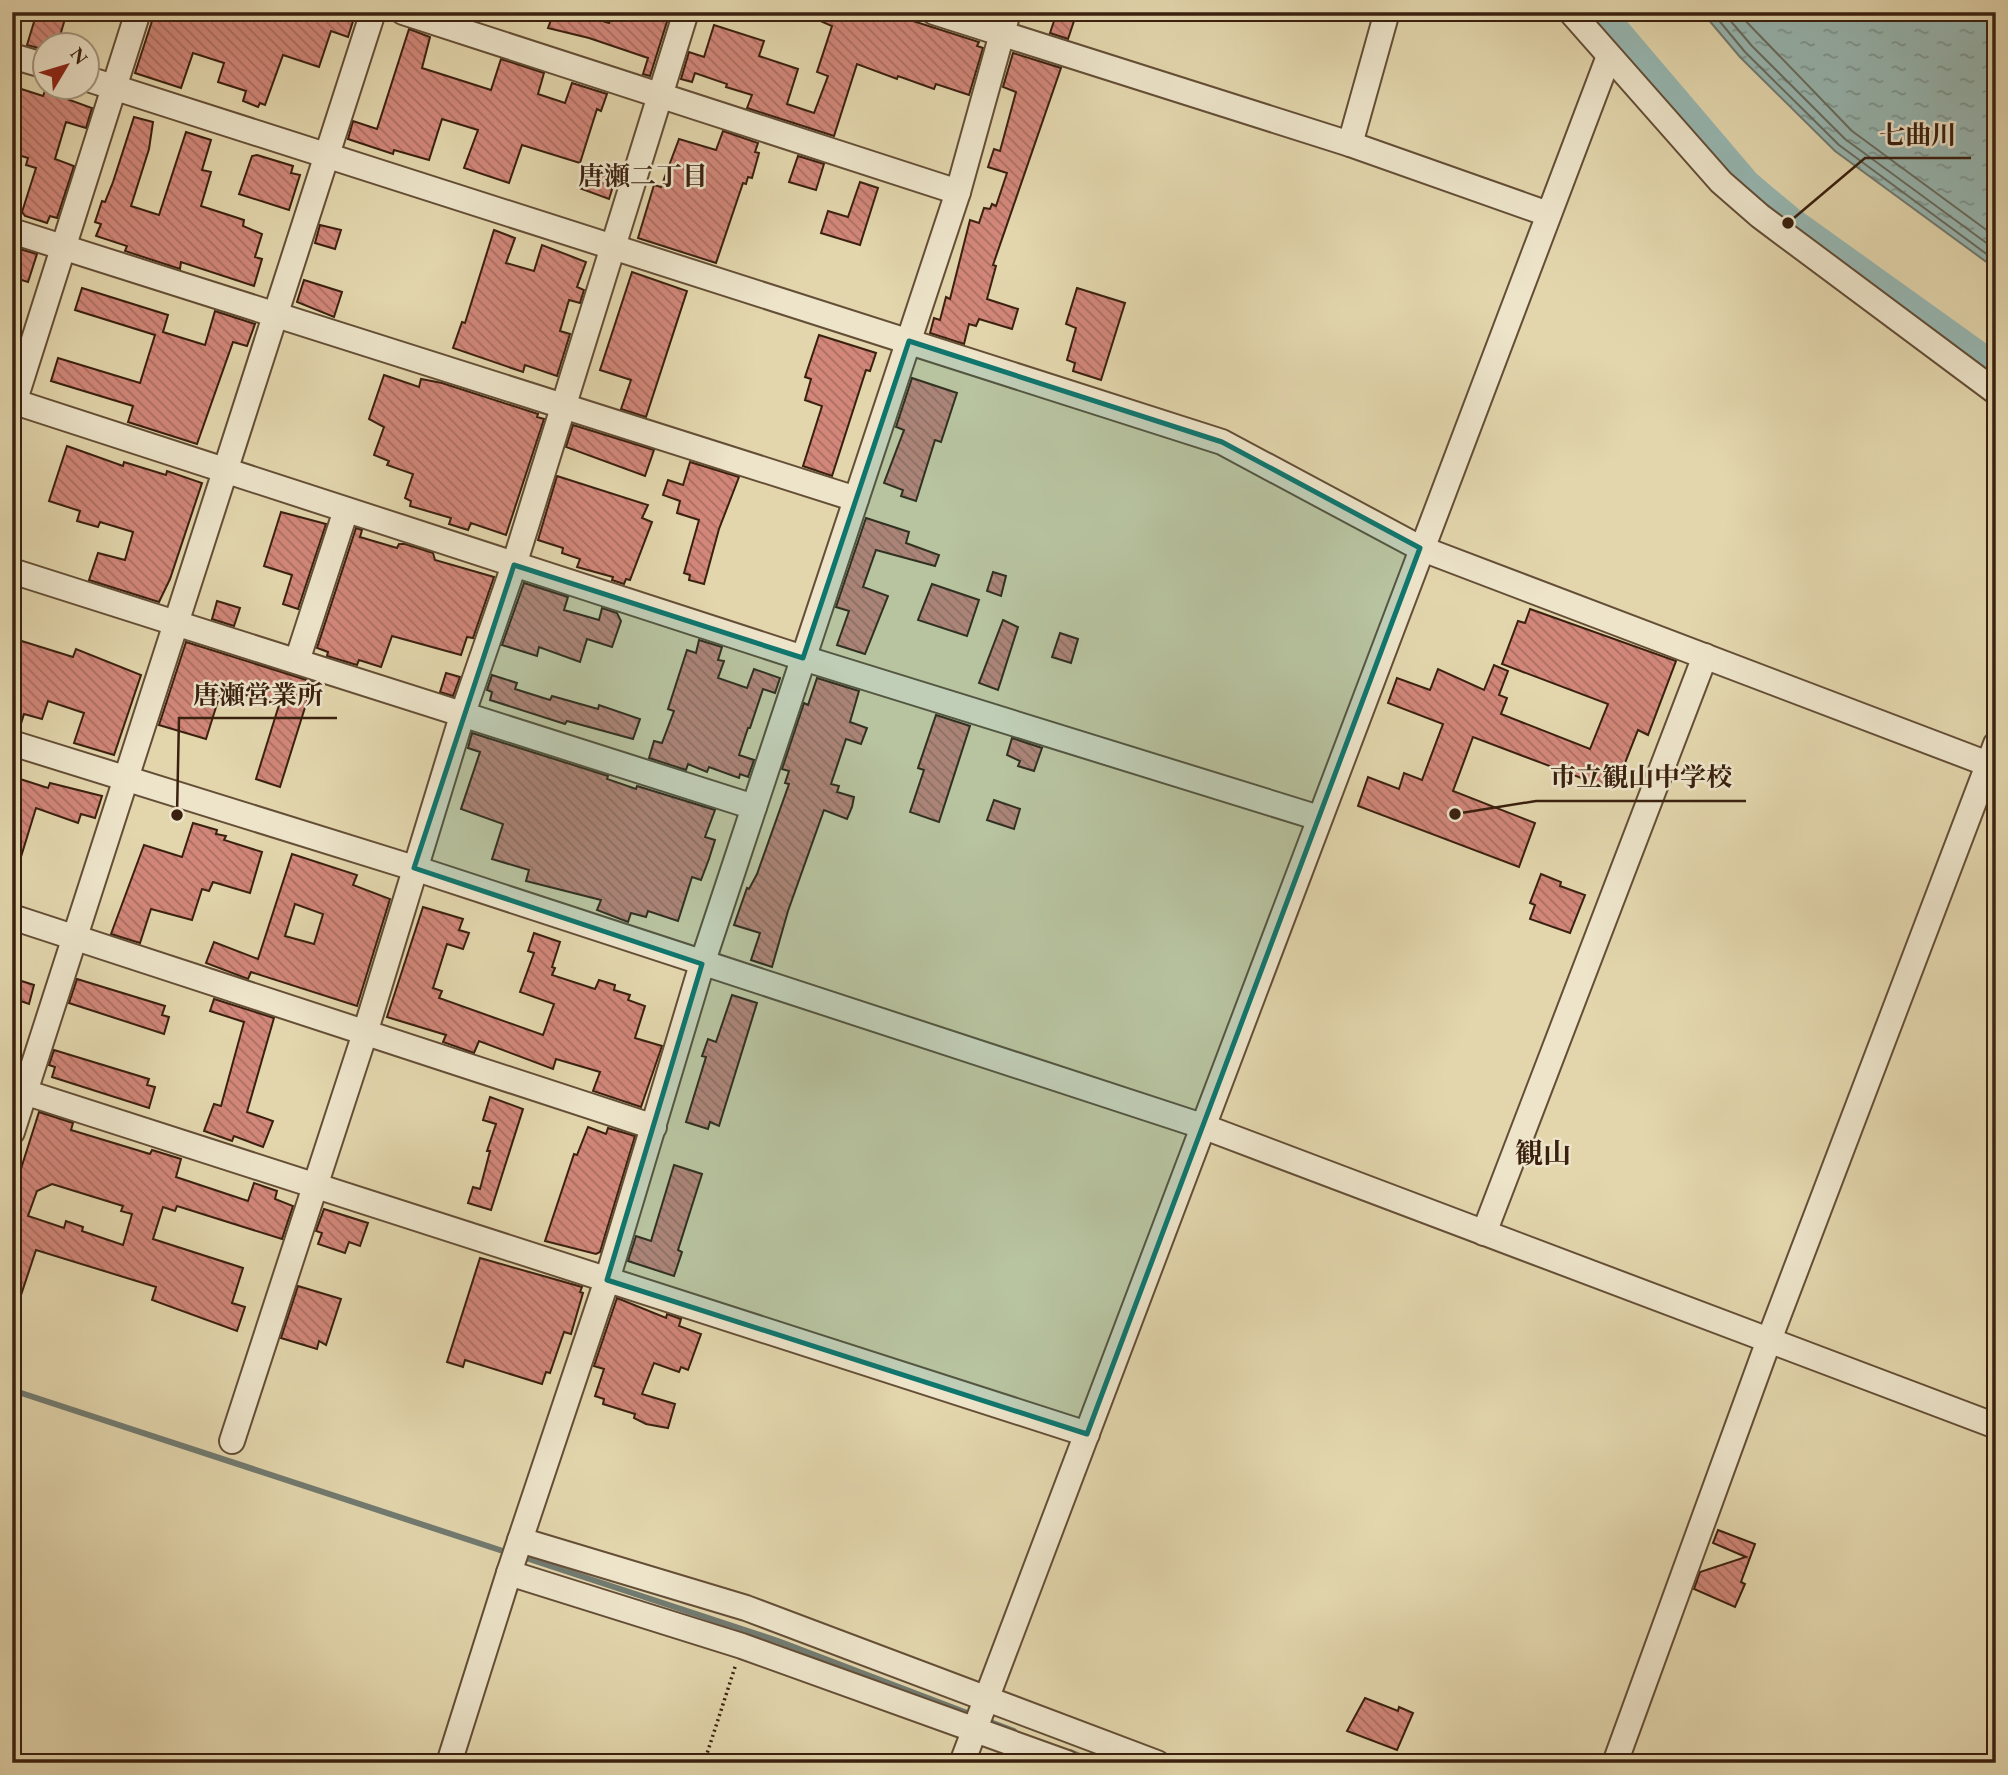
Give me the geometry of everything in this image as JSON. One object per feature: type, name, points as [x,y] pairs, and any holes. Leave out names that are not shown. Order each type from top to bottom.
[{"type":"street","points":[[138,12],[13,404],[803,658],[1319,818]]},
{"type":"street","points":[[12,1132],[19,1090],[77,938],[126,777],[373,12]]},
{"type":"street","points":[[403,12],[958,192]]},
{"type":"street","points":[[232,1441],[365,1033],[462,716],[514,565],[686,12]]},
{"type":"street","points":[[934,12],[1005,23],[1548,214]]},
{"type":"street","points":[[1350,144],[1387,12]]},
{"type":"street","points":[[1571,12],[1721,182],[1760,216],[1996,392]]},
{"type":"street","points":[[449,1763],[607,1280],[702,964],[958,192],[1005,23]]},
{"type":"street","points":[[12,56],[32,62]]},
{"type":"street","points":[[962,1763],[1420,548],[1609,56]]},
{"type":"street","points":[[102,83],[1222,442],[1420,548],[1705,656],[1993,758],[1769,1340],[1615,1763]]},
{"type":"street","points":[[12,231],[856,499]]},
{"type":"street","points":[[297,662],[346,510]]},
{"type":"street","points":[[12,572],[754,807]]},
{"type":"street","points":[[1484,1233],[1705,656]]},
{"type":"street","points":[[12,743],[414,868],[1202,1126],[1996,1426]]},
{"type":"street","points":[[12,917],[653,1127]]},
{"type":"street","points":[[19,1090],[1087,1434]]},
{"type":"street","points":[[520,1540],[746,1608],[1157,1763]]},
{"type":"street","points":[[509,1573],[742,1646],[1067,1763]]},
{"type":"path","points":[[705,1763],[742,1646]]},
{"type":"highlighted area","points":[[909,341],[1222,442],[1420,548],[1087,1434],[607,1280],[702,964],[414,868],[514,565],[803,658]]},
{"type":"water","points":[[1702,12],[1996,12],[1996,269],[1835,151],[1740,57]]},
{"type":"building","points":[[37,12],[67,12],[61,32],[32,32],[32,46],[27,45]]},
{"type":"building","points":[[155,12],[354,12],[354,18],[348,37],[331,31],[319,67],[283,55],[265,105],[260,103],[258,107],[243,101],[246,91],[218,82],[224,63],[193,53],[181,88],[135,73]]},
{"type":"building","points":[[554,12],[583,15],[609,23],[613,12],[670,12],[650,76],[643,74],[648,58],[589,38],[548,28]]},
{"type":"building","points":[[800,12],[885,12],[979,42],[977,46],[983,48],[969,95],[936,84],[934,89],[898,76],[897,79],[857,64],[834,136],[747,108],[752,95],[726,87],[727,84],[695,73],[692,82],[681,79],[689,52],[704,57],[714,25],[764,41],[759,56],[798,69],[787,104],[814,113],[828,76],[817,72],[832,26]]},
{"type":"building","points":[[1057,12],[1077,12],[1068,39],[1050,33]]},
{"type":"building","points":[[409,29],[430,37],[422,68],[491,90],[501,59],[544,73],[538,94],[565,103],[572,83],[607,94],[601,111],[597,109],[580,163],[522,145],[509,183],[464,168],[478,130],[442,119],[429,160],[394,150],[393,154],[348,139],[353,121],[377,129]]},
{"type":"building","points":[[1013,53],[1061,68],[993,265],[996,266],[987,299],[1018,309],[1012,329],[979,319],[976,326],[969,324],[964,344],[930,333],[934,318],[940,320],[946,297],[950,299],[970,220],[979,223],[984,208],[990,209],[992,204],[996,206],[1007,173],[988,167],[994,149],[1000,151],[1016,92],[1003,87]]},
{"type":"building","points":[[12,86],[32,92],[32,102],[75,102],[92,108],[86,128],[66,122],[55,159],[74,166],[57,218],[50,216],[47,223],[25,216],[22,212],[36,168],[26,165],[28,158],[12,153]]},
{"type":"building","points":[[134,117],[153,122],[149,149],[131,206],[159,215],[186,132],[211,140],[202,170],[211,172],[201,206],[244,220],[243,226],[262,234],[255,257],[262,259],[254,286],[181,262],[180,269],[125,251],[127,246],[96,236],[101,224],[95,222],[102,201],[105,202],[113,182]]},
{"type":"building","points":[[723,131],[758,143],[755,152],[759,153],[752,178],[748,177],[746,184],[743,183],[716,263],[638,238],[654,185],[661,187],[679,139],[716,150]]},
{"type":"building","points":[[257,155],[293,166],[291,173],[300,175],[289,210],[239,194],[252,156]]},
{"type":"building","points":[[798,156],[824,164],[816,190],[789,182]]},
{"type":"building","points":[[586,167],[616,177],[609,199],[579,188]]},
{"type":"building","points":[[860,182],[878,188],[860,245],[821,233],[828,211],[848,217]]},
{"type":"building","points":[[320,225],[341,230],[335,249],[315,243]]},
{"type":"building","points":[[494,230],[515,238],[506,263],[534,271],[542,245],[586,262],[577,287],[584,290],[580,303],[569,300],[560,331],[570,334],[557,376],[525,365],[523,372],[453,348],[462,322],[465,323]]},
{"type":"building","points":[[12,247],[37,254],[28,282],[12,277]]},
{"type":"building","points":[[632,272],[687,291],[646,417],[621,409],[631,380],[600,370]]},
{"type":"building","points":[[304,280],[342,292],[334,317],[297,302]]},
{"type":"building","points":[[82,288],[168,315],[163,332],[205,345],[215,311],[255,324],[247,346],[233,342],[197,444],[128,422],[133,406],[51,381],[58,358],[140,383],[155,335],[75,310]]},
{"type":"building","points":[[1077,288],[1125,303],[1101,380],[1073,371],[1075,363],[1067,360],[1076,328],[1066,324]]},
{"type":"building","points":[[819,335],[876,353],[870,371],[866,370],[832,476],[803,466],[822,406],[805,400],[811,379],[805,377]]},
{"type":"building","points":[[384,375],[419,387],[421,379],[442,383],[538,414],[537,417],[544,419],[506,535],[471,523],[468,530],[449,524],[451,518],[410,506],[411,501],[405,498],[413,474],[387,465],[389,461],[374,455],[384,427],[369,419]]},
{"type":"building","points":[[912,378],[957,393],[941,442],[935,440],[916,501],[901,496],[903,490],[884,483],[904,430],[896,427]]},
{"type":"building","points":[[573,425],[654,450],[645,476],[566,447]]},
{"type":"building","points":[[67,446],[123,466],[124,462],[166,475],[167,471],[202,483],[170,579],[159,602],[89,580],[98,553],[125,560],[133,532],[100,522],[98,527],[77,521],[80,511],[49,501]]},
{"type":"building","points":[[690,462],[739,477],[719,529],[704,584],[689,580],[690,575],[684,573],[699,520],[677,513],[680,501],[663,495],[668,480],[683,485]]},
{"type":"building","points":[[557,476],[648,505],[642,518],[652,522],[630,580],[626,579],[624,584],[612,580],[613,577],[577,567],[580,559],[562,553],[563,548],[538,540]]},
{"type":"building","points":[[281,512],[326,524],[298,609],[283,604],[292,575],[264,566]]},
{"type":"building","points":[[866,518],[909,532],[906,543],[939,555],[935,566],[876,550],[863,587],[888,596],[865,654],[837,645],[849,611],[836,607]]},
{"type":"building","points":[[356,528],[362,530],[360,537],[397,548],[399,544],[405,544],[433,553],[435,560],[494,577],[473,638],[467,637],[461,655],[392,636],[381,667],[359,660],[357,665],[327,656],[328,652],[317,648]]},
{"type":"building","points":[[993,572],[1006,576],[1001,596],[987,591]]},
{"type":"building","points":[[524,583],[568,597],[564,610],[599,620],[602,608],[617,613],[621,621],[612,647],[587,639],[580,662],[539,647],[537,656],[502,645]]},
{"type":"building","points":[[932,584],[979,600],[967,636],[918,620]]},
{"type":"building","points":[[217,601],[240,608],[234,626],[212,619]]},
{"type":"building","points":[[1530,609],[1676,661],[1648,735],[1638,730],[1621,773],[1611,769],[1605,787],[1473,737],[1453,791],[1535,823],[1519,867],[1358,806],[1368,777],[1399,789],[1404,773],[1422,780],[1443,724],[1388,703],[1397,678],[1430,690],[1438,669],[1484,690],[1494,665],[1508,671],[1499,695],[1507,698],[1501,714],[1590,749],[1608,704],[1502,664],[1518,621],[1525,623]]},
{"type":"building","points":[[1003,620],[1018,627],[998,690],[979,683]]},
{"type":"building","points":[[1060,633],[1078,639],[1071,663],[1052,657]]},
{"type":"building","points":[[12,638],[73,657],[76,649],[141,675],[114,755],[74,743],[84,713],[48,701],[42,719],[24,714],[19,730],[12,729]]},
{"type":"building","points":[[699,640],[722,647],[718,660],[724,661],[718,678],[747,688],[754,669],[780,678],[775,693],[763,689],[739,755],[754,760],[748,777],[740,774],[739,778],[709,767],[707,772],[688,764],[686,770],[649,758],[654,741],[662,743],[674,711],[668,709],[687,650],[696,653]]},
{"type":"building","points":[[186,642],[313,682],[280,787],[256,779],[279,705],[222,688],[206,739],[159,725]]},
{"type":"building","points":[[446,673],[460,677],[453,696],[440,692]]},
{"type":"building","points":[[492,675],[517,683],[515,689],[550,700],[552,696],[598,709],[599,705],[640,719],[633,739],[567,721],[565,724],[490,700],[492,692],[487,690]]},
{"type":"building","points":[[817,678],[859,691],[850,722],[867,728],[861,744],[846,739],[831,784],[839,786],[837,792],[854,797],[852,807],[847,819],[824,810],[788,911],[772,967],[751,960],[760,933],[734,925],[747,888],[749,889],[757,874],[789,784],[785,783],[789,771],[782,769],[804,703],[808,705]]},
{"type":"building","points":[[936,715],[970,726],[939,822],[910,812],[924,770],[918,768]]},
{"type":"building","points":[[472,733],[608,776],[607,779],[636,789],[637,786],[715,810],[705,837],[715,840],[709,859],[701,880],[692,877],[678,921],[648,911],[646,917],[631,913],[628,922],[597,910],[601,900],[526,881],[529,870],[492,859],[503,824],[461,809],[480,752],[468,748]]},
{"type":"building","points":[[1012,738],[1042,748],[1034,771],[1018,766],[1020,761],[1007,755]]},
{"type":"building","points":[[17,778],[48,788],[50,783],[102,796],[95,818],[81,814],[78,823],[36,808],[16,873],[12,872],[12,792]]},
{"type":"building","points":[[994,800],[1020,809],[1014,829],[987,820]]},
{"type":"building","points":[[193,823],[217,830],[216,834],[226,836],[224,840],[262,852],[250,893],[213,882],[209,891],[202,889],[192,920],[151,909],[140,943],[111,934],[144,845],[182,857]]},
{"type":"building","points":[[292,854],[357,875],[353,885],[390,899],[357,1006],[251,972],[248,979],[206,963],[214,942],[258,959]],"holes":[[[295,904],[323,914],[314,944],[285,936]]]},
{"type":"building","points":[[1541,874],[1561,882],[1560,886],[1585,895],[1570,933],[1530,919],[1535,905],[1530,903]]},
{"type":"building","points":[[423,907],[463,919],[459,930],[469,933],[463,949],[447,944],[433,988],[442,991],[439,998],[543,1035],[554,1004],[520,992],[534,953],[528,951],[534,933],[560,942],[552,975],[595,989],[599,980],[615,985],[614,990],[630,995],[628,1000],[645,1006],[635,1038],[662,1046],[641,1107],[593,1091],[600,1072],[556,1059],[553,1069],[479,1041],[474,1053],[443,1042],[446,1035],[387,1017]]},
{"type":"building","points":[[12,978],[34,985],[29,1004],[12,998]]},
{"type":"building","points":[[77,979],[165,1006],[162,1015],[169,1017],[164,1034],[69,1003]]},
{"type":"building","points":[[732,995],[757,1003],[719,1126],[710,1122],[708,1129],[686,1122],[706,1057],[702,1056],[708,1039],[716,1042]]},
{"type":"building","points":[[214,999],[274,1018],[247,1112],[273,1121],[263,1147],[234,1136],[232,1141],[204,1131],[214,1104],[221,1106],[244,1022],[210,1011]]},
{"type":"building","points":[[54,1050],[149,1079],[147,1085],[155,1087],[149,1108],[52,1077],[55,1067],[49,1065]]},
{"type":"building","points":[[490,1097],[523,1109],[491,1210],[468,1203],[473,1187],[480,1189],[490,1151],[487,1151],[496,1124],[483,1120]]},
{"type":"building","points":[[39,1112],[73,1123],[71,1130],[150,1154],[152,1150],[181,1159],[176,1177],[248,1201],[254,1183],[277,1191],[275,1199],[293,1206],[282,1239],[177,1206],[175,1211],[163,1207],[153,1239],[243,1268],[232,1303],[245,1307],[237,1331],[152,1300],[156,1287],[36,1250],[15,1313],[12,1312],[12,1197]],"holes":[[[52,1184],[123,1206],[121,1211],[132,1214],[123,1245],[82,1231],[83,1227],[66,1221],[64,1228],[28,1216],[37,1191]]]},
{"type":"building","points":[[588,1127],[606,1134],[608,1128],[635,1136],[600,1252],[596,1254],[545,1241],[574,1154],[577,1155]]},
{"type":"building","points":[[674,1165],[702,1174],[678,1250],[682,1252],[674,1276],[628,1261],[636,1236],[651,1241]]},
{"type":"building","points":[[324,1209],[368,1223],[360,1246],[349,1242],[345,1253],[318,1244],[322,1233],[316,1231]]},
{"type":"building","points":[[480,1258],[582,1287],[580,1292],[583,1293],[571,1334],[564,1332],[550,1373],[546,1372],[542,1384],[465,1360],[463,1367],[447,1362]]},
{"type":"building","points":[[298,1286],[341,1299],[326,1345],[319,1341],[317,1349],[281,1338]]},
{"type":"building","points":[[617,1298],[666,1318],[667,1314],[681,1319],[679,1326],[701,1334],[688,1370],[681,1367],[679,1372],[654,1363],[642,1394],[675,1404],[668,1428],[646,1424],[634,1418],[635,1414],[603,1404],[604,1399],[595,1396],[604,1369],[594,1366]]},
{"type":"building","points":[[1718,1530],[1755,1544],[1741,1582],[1745,1584],[1735,1607],[1694,1589],[1700,1572],[1746,1557],[1713,1543]]},
{"type":"building","points":[[1365,1698],[1398,1711],[1399,1707],[1413,1713],[1397,1750],[1347,1731]]},
{"type":"waterway","points":[[1596,12],[1745,187],[1788,223],[1996,372]]},
{"type":"waterway","points":[[12,1390],[509,1553]]},
{"type":"waterway","points":[[520,1556],[778,1641],[975,1716]]},
{"type":"waterway","points":[[985,1720],[1014,1731]]},
{"type":"waterway","points":[[1070,1752],[1097,1763]]},
{"type":"place","name":"七曲川","points":[[1788,223]]},
{"type":"place","name":"市立観山中学校","points":[[1455,814]]},
{"type":"place","name":"唐瀬営業所","points":[[177,815]]},
{"type":"district","name":"唐瀬二丁目","points":[[643,176]]},
{"type":"district","name":"観山","points":[[1543,1153]]}]
